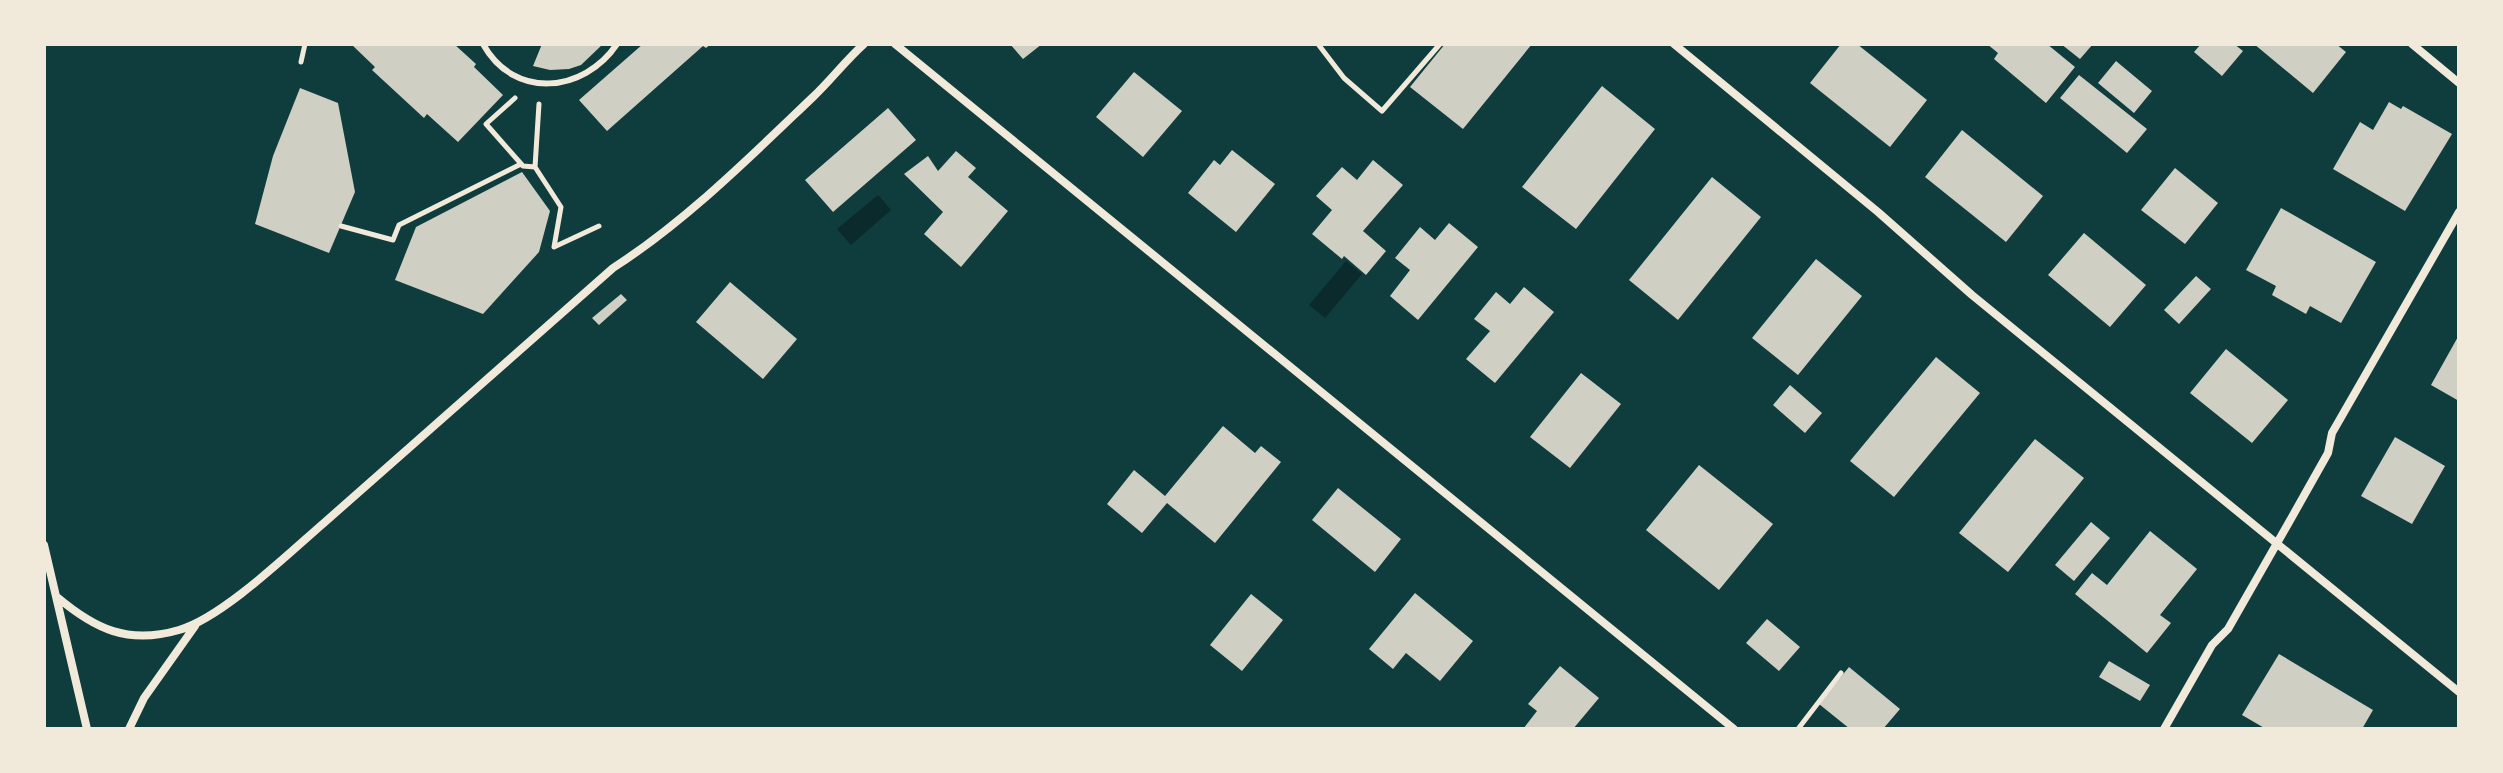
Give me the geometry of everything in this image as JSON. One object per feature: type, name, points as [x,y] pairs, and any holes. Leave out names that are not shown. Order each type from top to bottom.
[{"type":"street","points":[[57,597],[83,618],[117,633],[138,636],[160,634],[196,624],[211,616],[306,538],[613,268],[655,241],[816,94],[864,44]]},
{"type":"street","points":[[895,44],[1734,729]]},
{"type":"street","points":[[1674,44],[1878,212],[1972,295],[2459,692]]},
{"type":"street","points":[[2412,44],[2459,83]]},
{"type":"street","points":[[2164,729],[2212,645],[2228,629],[2276,545],[2328,453],[2332,433],[2459,212]]},
{"type":"street","points":[[44,545],[87,729]]},
{"type":"street","points":[[129,729],[157,679],[196,624]]},
{"type":"lane","points":[[483,44],[501,67],[518,77],[556,83],[574,80],[591,72],[608,58],[617,44]]},
{"type":"path","points":[[301,62],[305,44]]},
{"type":"path","points":[[1318,44],[1344,78],[1382,111],[1440,44]]},
{"type":"path","points":[[535,167],[521,164],[486,124],[537,82]]},
{"type":"path","points":[[537,82],[535,167],[561,207],[554,247],[599,226]]},
{"type":"path","points":[[341,226],[393,240],[399,225],[521,164]]},
{"type":"path","points":[[1798,729],[1841,673]]},
{"type":"water","points":[[878,195],[891,210],[851,245],[837,229]]},
{"type":"water","points":[[1346,261],[1362,274],[1325,318],[1309,305]]},
{"type":"building","points":[[351,44],[454,44],[503,95],[458,142],[427,114],[424,118],[372,70],[375,67]]},
{"type":"building","points":[[542,44],[603,44],[581,65],[550,70],[533,66]]},
{"type":"building","points":[[643,44],[711,44],[706,48],[703,46],[607,131],[579,100]]},
{"type":"building","points":[[1010,44],[1042,44],[1023,59]]},
{"type":"building","points":[[1445,44],[1532,44],[1463,129],[1410,87]]},
{"type":"building","points":[[1841,44],[1857,44],[1927,100],[1890,147],[1810,83]]},
{"type":"building","points":[[1987,44],[2047,44],[2075,67],[2046,103],[1994,59],[1998,53]]},
{"type":"building","points":[[2061,44],[2093,44],[2080,59]]},
{"type":"building","points":[[2201,44],[2234,44],[2243,51],[2222,76],[2194,52]]},
{"type":"building","points":[[2254,44],[2336,44],[2346,52],[2313,93]]},
{"type":"building","points":[[2116,61],[2152,91],[2134,113],[2098,83]]},
{"type":"building","points":[[1134,72],[1182,111],[1143,157],[1096,117]]},
{"type":"building","points":[[2079,75],[2147,129],[2127,153],[2060,98]]},
{"type":"building","points":[[1602,86],[1655,129],[1576,229],[1522,187]]},
{"type":"building","points":[[300,88],[338,103],[355,192],[329,253],[255,224],[273,156]]},
{"type":"building","points":[[2389,102],[2401,109],[2403,106],[2452,134],[2405,211],[2333,169],[2360,122],[2373,130]]},
{"type":"building","points":[[888,108],[916,140],[833,212],[805,180]]},
{"type":"building","points":[[1962,130],[2043,196],[2006,242],[1925,177]]},
{"type":"building","points":[[1232,150],[1275,184],[1236,232],[1188,193],[1214,160],[1220,165]]},
{"type":"building","points":[[956,151],[976,168],[968,177],[1008,211],[961,267],[924,234],[943,212],[904,174],[928,156],[938,171]]},
{"type":"building","points":[[1373,160],[1403,185],[1363,231],[1386,251],[1366,275],[1312,234],[1332,210],[1316,196],[1342,167],[1357,180]]},
{"type":"building","points":[[2175,168],[2218,203],[2185,244],[2141,210]]},
{"type":"building","points":[[522,172],[550,211],[539,252],[483,314],[395,280],[416,227]]},
{"type":"building","points":[[1712,177],[1761,217],[1678,320],[1629,280]]},
{"type":"building","points":[[2281,208],[2376,262],[2341,323],[2310,306],[2306,314],[2272,295],[2276,286],[2246,270]]},
{"type":"building","points":[[1449,223],[1478,247],[1418,320],[1390,296],[1410,270],[1395,258],[1420,227],[1435,240]]},
{"type":"building","points":[[2084,233],[2146,285],[2110,327],[2048,275]]},
{"type":"building","points":[[1816,259],[1862,296],[1798,375],[1752,338]]},
{"type":"building","points":[[2196,276],[2211,289],[2179,324],[2164,310]]},
{"type":"building","points":[[730,282],[797,339],[763,379],[696,322]]},
{"type":"building","points":[[1524,287],[1554,312],[1495,383],[1466,359],[1490,331],[1474,319],[1496,292],[1510,304]]},
{"type":"building","points":[[621,294],[627,300],[599,325],[592,318]]},
{"type":"building","points":[[2459,335],[2459,401],[2431,385]]},
{"type":"building","points":[[2226,349],[2288,400],[2252,443],[2190,393]]},
{"type":"building","points":[[1936,357],[1980,393],[1894,497],[1850,461]]},
{"type":"building","points":[[1581,373],[1621,404],[1570,468],[1530,437]]},
{"type":"building","points":[[1790,385],[1822,413],[1805,433],[1773,405]]},
{"type":"building","points":[[1223,426],[1255,453],[1261,446],[1281,462],[1215,543],[1167,503],[1142,533],[1107,504],[1134,470],[1165,496]]},
{"type":"building","points":[[2395,437],[2445,466],[2412,524],[2361,496]]},
{"type":"building","points":[[2035,439],[2084,478],[2008,572],[1959,533]]},
{"type":"building","points":[[1699,465],[1773,524],[1719,590],[1646,530]]},
{"type":"building","points":[[1338,488],[1401,539],[1375,572],[1312,520]]},
{"type":"building","points":[[2091,522],[2110,538],[2074,581],[2055,565]]},
{"type":"building","points":[[2150,531],[2197,569],[2160,615],[2171,623],[2147,653],[2075,594],[2092,573],[2107,585]]},
{"type":"building","points":[[1415,593],[1473,641],[1440,681],[1406,653],[1393,669],[1369,649]]},
{"type":"building","points":[[1251,594],[1283,620],[1242,671],[1210,645]]},
{"type":"building","points":[[1767,619],[1800,647],[1779,671],[1746,643]]},
{"type":"building","points":[[2279,654],[2373,710],[2362,729],[2266,729],[2242,715]]},
{"type":"building","points":[[2109,661],[2150,685],[2140,701],[2099,677]]},
{"type":"building","points":[[1560,666],[1599,698],[1573,729],[1523,729],[1537,711],[1528,704]]},
{"type":"building","points":[[1849,667],[1900,709],[1883,729],[1850,729],[1819,704]]}]
